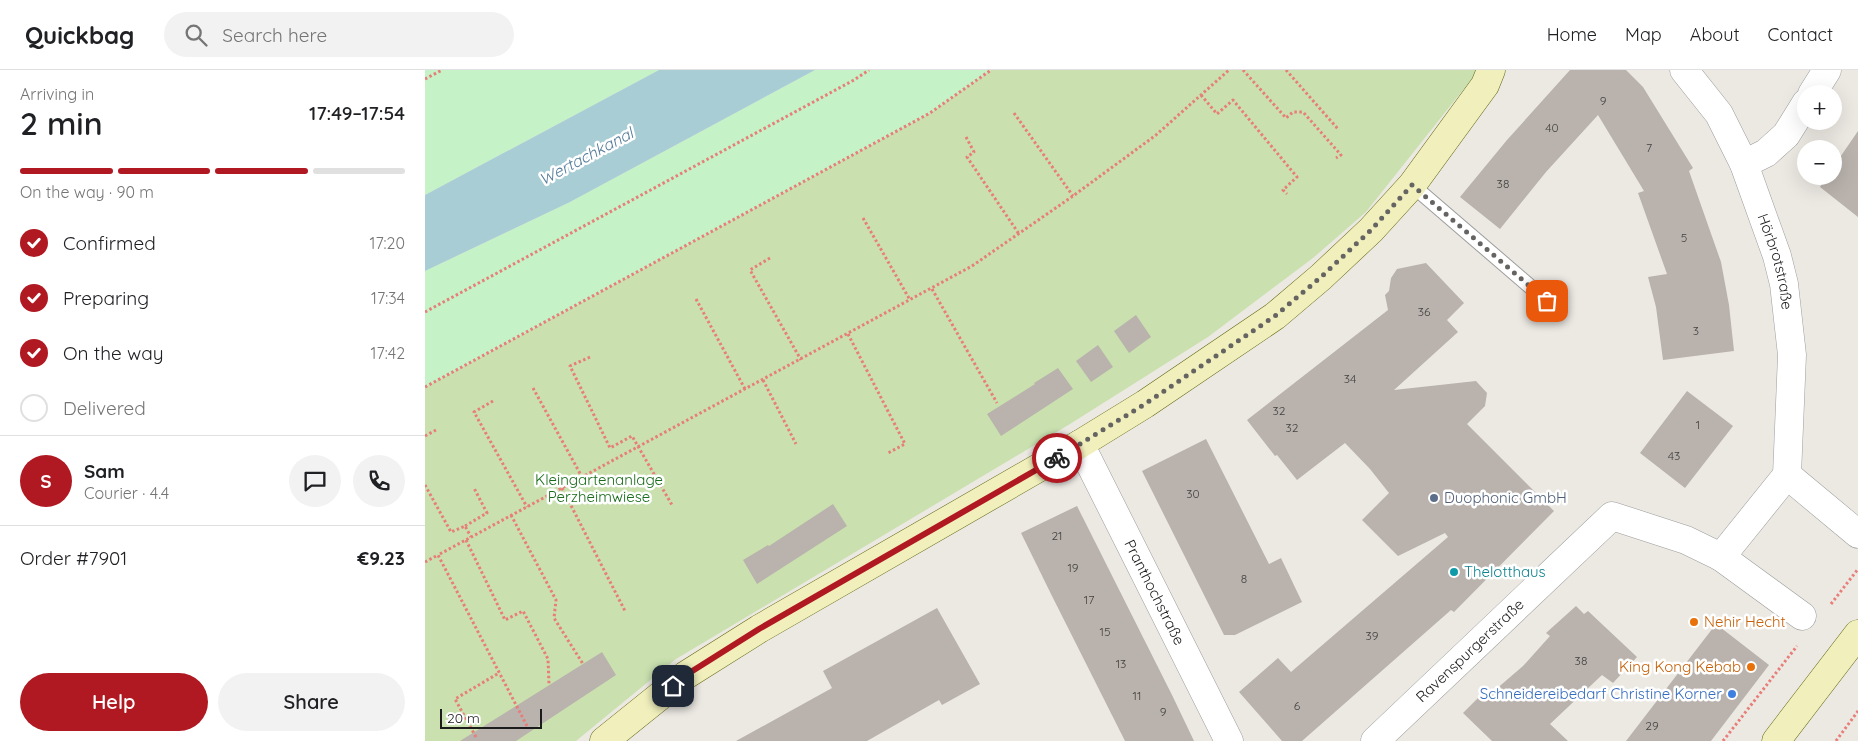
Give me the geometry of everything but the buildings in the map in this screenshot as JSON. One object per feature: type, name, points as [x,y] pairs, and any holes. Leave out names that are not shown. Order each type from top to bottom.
[{"type":"street","name":"Hörbrotstraße","points":[[1684,70],[1719,114],[1744,164],[1777,256],[1787,300],[1792,355],[1787,474]]},
{"type":"street","points":[[1818,85],[1827,70]]},
{"type":"street","points":[[604,741],[686,675],[759,629],[1080,444],[1154,399],[1275,316],[1321,277],[1371,230],[1412,185],[1493,75]]},
{"type":"street","points":[[1744,164],[1766,153],[1786,135],[1797,117]]},
{"type":"street","name":"Pranthochstraße","points":[[1080,444],[1229,741]]},
{"type":"street","points":[[1721,557],[1787,474],[1858,534]]},
{"type":"street","name":"Ravenspurgerstraße","points":[[1375,741],[1612,516],[1686,540],[1721,557],[1814,614]]},
{"type":"street","points":[[1776,741],[1858,634]]},
{"type":"lane","points":[[1412,185],[1547,301]]},
{"type":"path","points":[[425,78],[442,70]]},
{"type":"path","points":[[425,312],[855,80],[869,70]]},
{"type":"path","points":[[425,386],[931,114],[991,70]]},
{"type":"path","points":[[425,562],[973,266],[1156,135],[1229,70]]},
{"type":"path","points":[[1243,70],[1285,118],[1293,112],[1303,112],[1341,155],[1336,158]]},
{"type":"path","points":[[1286,70],[1338,129]]},
{"type":"path","points":[[1201,95],[1217,114],[1233,100],[1297,177],[1283,190],[1287,194]]},
{"type":"path","points":[[1014,113],[1073,196]]},
{"type":"path","points":[[966,137],[975,152],[967,156],[1019,234]]},
{"type":"path","points":[[863,218],[910,300]]},
{"type":"path","points":[[771,258],[751,270],[801,360]]},
{"type":"path","points":[[932,289],[997,403]]},
{"type":"path","points":[[696,299],[745,389]]},
{"type":"path","points":[[848,334],[905,444],[888,452]]},
{"type":"path","points":[[590,357],[570,366],[610,448],[632,436],[672,506]]},
{"type":"path","points":[[763,380],[797,444]]},
{"type":"path","points":[[533,388],[583,477]]},
{"type":"path","points":[[493,401],[474,412],[527,507]]},
{"type":"path","points":[[425,436],[436,430]]},
{"type":"path","points":[[425,484],[451,532],[487,513],[474,488]]},
{"type":"path","points":[[562,488],[625,611]]},
{"type":"path","points":[[511,515],[555,600],[554,618],[583,664]]},
{"type":"path","points":[[465,526],[471,537]]},
{"type":"path","points":[[466,540],[505,620],[523,611],[548,659],[549,684]]},
{"type":"path","points":[[438,555],[527,726]]},
{"type":"path","points":[[1814,614],[1858,569]]},
{"type":"path","points":[[1723,741],[1795,648]]},
{"type":"path","points":[[476,737],[455,699],[499,673]]},
{"type":"path","points":[[1835,741],[1858,711]]},
{"type":"green space","points":[[425,70],[659,70],[425,195]]},
{"type":"green space","points":[[815,70],[991,70],[930,113],[425,387],[425,271],[570,202]]},
{"type":"green space","name":"Kleingartenanlage Perzheimwiese","points":[[991,70],[1476,70],[1474,76],[1366,212],[1313,258],[1208,337],[1070,424],[676,659],[576,741],[425,741],[425,387],[930,113]]},
{"type":"water","name":"Wertachkanal","points":[[659,70],[815,70],[570,202],[425,271],[425,195]]},
{"type":"way so far","points":[[1057,458],[1219,356],[1275,316],[1321,277],[1371,230],[1412,185],[1547,301]]},
{"type":"place","name":"Duophonic GmbH","points":[[1434,498]]},
{"type":"place","name":"Thelotthaus","points":[[1454,572]]},
{"type":"place","name":"Nehir Hecht","points":[[1694,622]]},
{"type":"place","name":"King Kong Kebab","points":[[1751,667]]},
{"type":"place","name":"Schneidereibedarf Christine Korner","points":[[1732,694]]},
{"type":"route","points":[[673,686],[686,675],[759,629],[1057,458]]}]
